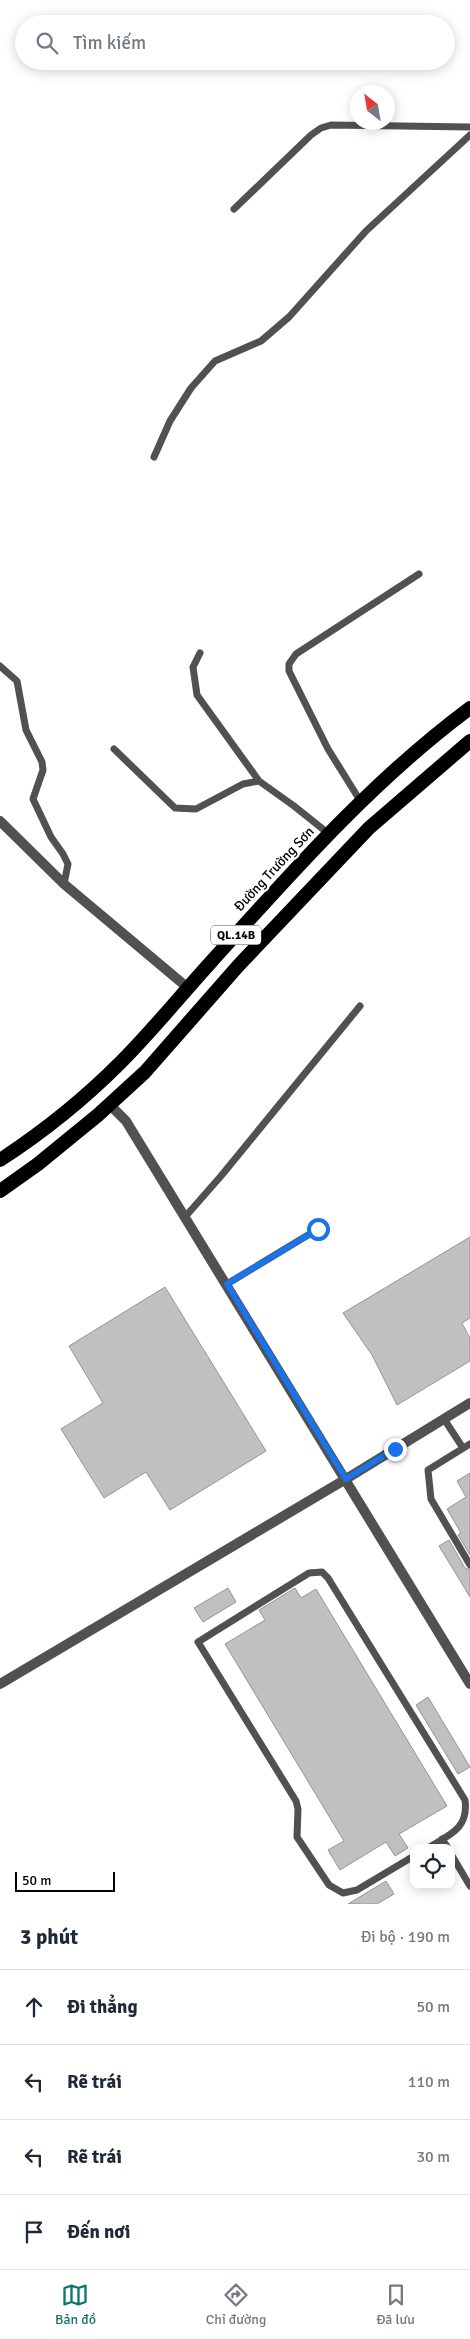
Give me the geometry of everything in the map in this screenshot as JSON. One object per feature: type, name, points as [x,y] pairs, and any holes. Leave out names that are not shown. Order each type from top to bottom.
[{"type":"highway","name":"Đường Trường Sơn","points":[[0,1160],[82,1099],[122,1061],[329,834],[423,746],[470,708]]},
{"type":"highway","name":"QL.14B","points":[[0,1191],[38,1164],[145,1072],[238,966],[368,828],[470,741]]},
{"type":"street","points":[[0,822],[64,884],[188,988]]},
{"type":"street","points":[[109,1104],[126,1120],[470,1684]]},
{"type":"street","points":[[0,1684],[346,1479],[470,1403]]},
{"type":"lane","points":[[234,208],[311,135],[324,127],[361,124],[470,127]]},
{"type":"lane","points":[[154,457],[170,421],[191,388],[215,360],[261,341],[289,317],[366,231],[470,135]]},
{"type":"lane","points":[[361,802],[328,748],[289,671],[289,664],[296,654],[419,574]]},
{"type":"lane","points":[[200,653],[193,667],[197,695],[260,781],[329,834]]},
{"type":"lane","points":[[0,666],[17,681],[26,730],[42,762],[43,770],[33,799],[51,837],[68,864],[64,884]]},
{"type":"lane","points":[[114,749],[175,808],[196,809],[243,784],[260,781]]},
{"type":"lane","points":[[185,1217],[221,1176],[360,1006]]},
{"type":"lane","points":[[227,1284],[318,1229]]},
{"type":"lane","points":[[444,1419],[463,1448]]},
{"type":"lane","points":[[470,1444],[428,1470],[430,1499],[470,1565]]},
{"type":"lane","points":[[410,1858],[357,1890],[343,1893],[329,1885],[298,1837],[298,1809],[296,1801],[198,1642],[309,1573],[322,1572],[328,1578],[465,1800],[467,1813],[462,1825],[434,1844]]},
{"type":"lane","points":[[442,1839],[445,1844]]},
{"type":"lane","points":[[455,1861],[470,1886]]},
{"type":"building","points":[[470,1237],[470,1318],[462,1323],[470,1338],[470,1361],[397,1405],[372,1355],[343,1313]]},
{"type":"building","points":[[165,1287],[266,1451],[170,1510],[146,1472],[104,1498],[61,1429],[103,1403],[69,1346]]},
{"type":"building","points":[[470,1473],[470,1555],[458,1535],[461,1533],[447,1509],[466,1497],[457,1481]]},
{"type":"building","points":[[449,1540],[465,1568],[470,1570],[470,1597],[439,1546]]},
{"type":"building","points":[[228,1588],[236,1602],[203,1622],[194,1608]]},
{"type":"building","points":[[295,1588],[301,1598],[316,1589],[447,1806],[399,1834],[408,1848],[395,1856],[386,1842],[340,1870],[328,1850],[344,1841],[225,1644],[265,1620],[259,1610]]},
{"type":"building","points":[[428,1697],[470,1767],[458,1774],[416,1705]]},
{"type":"building","points":[[386,1881],[394,1894],[377,1904],[348,1904]]},
{"type":"route","points":[[318,1229],[227,1284],[346,1479],[395,1449]]}]
